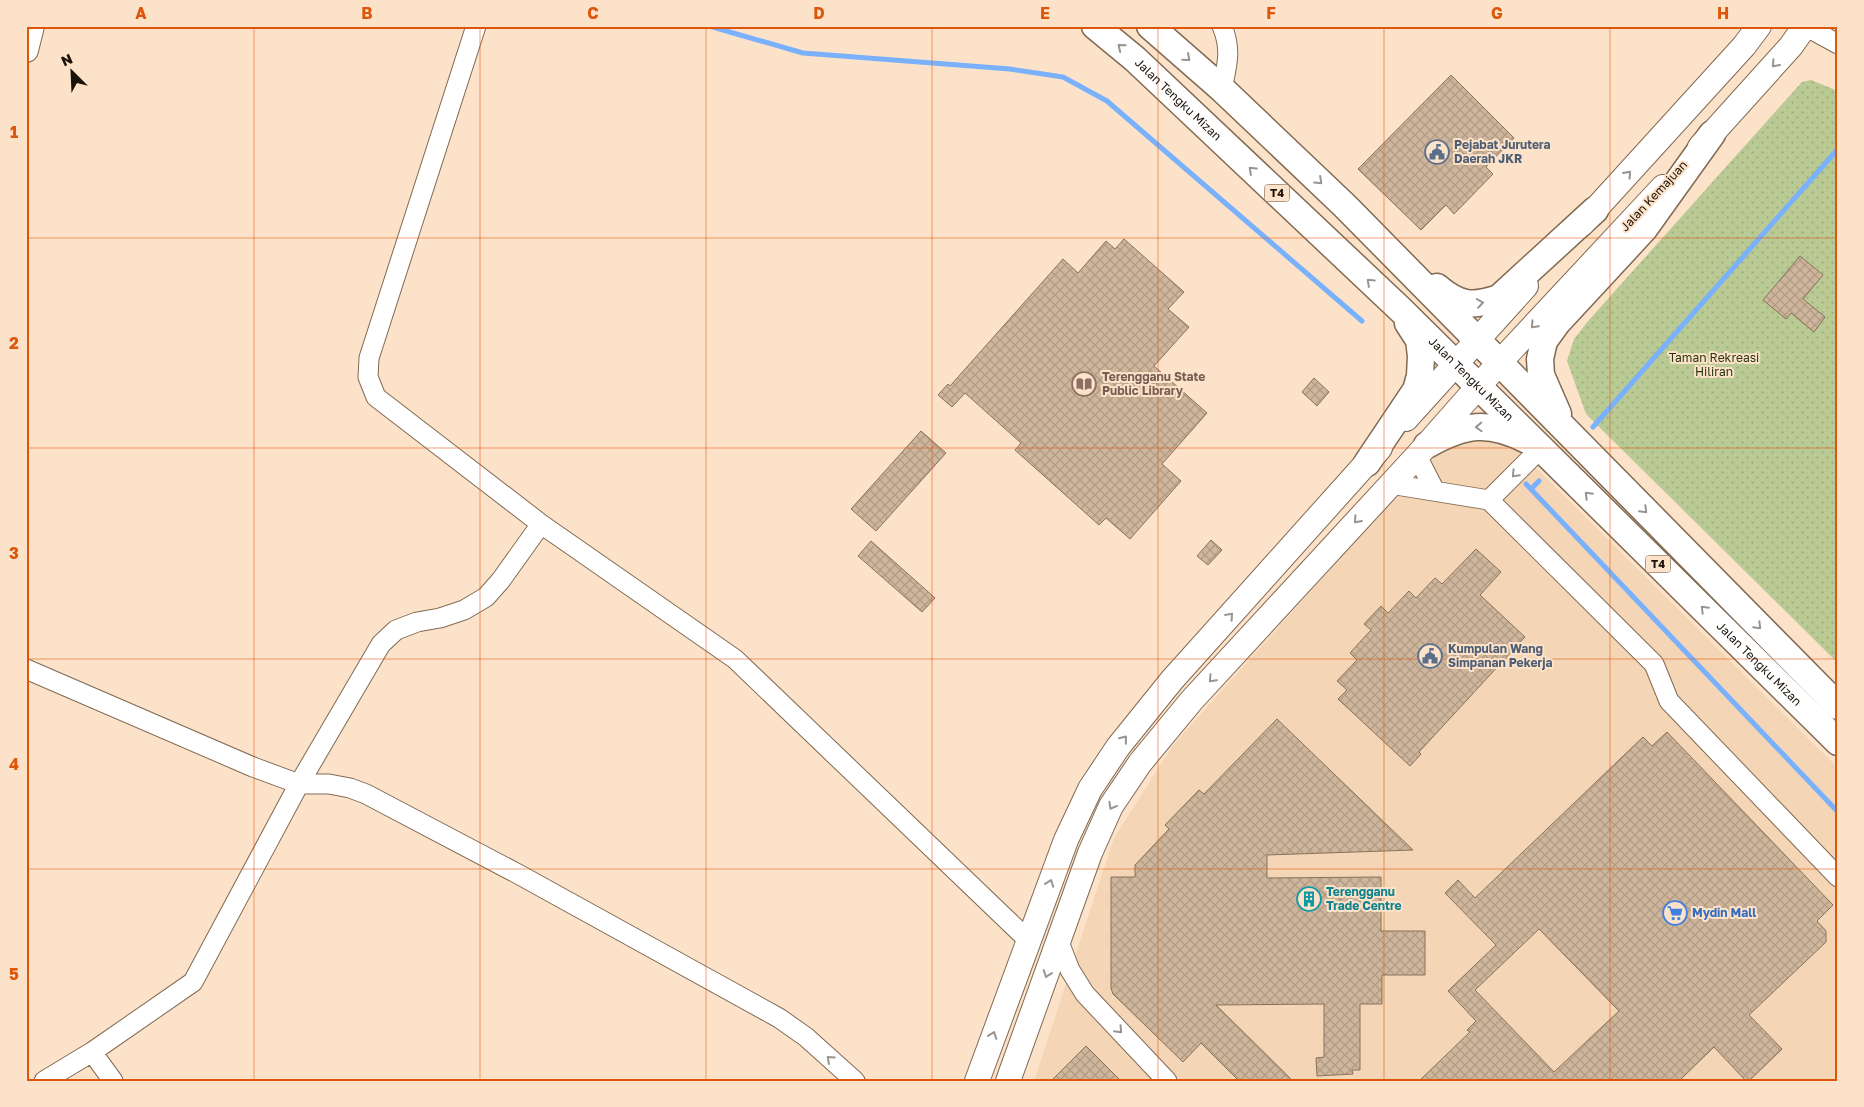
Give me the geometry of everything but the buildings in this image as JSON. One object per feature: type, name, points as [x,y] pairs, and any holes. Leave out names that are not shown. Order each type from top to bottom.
[{"type":"highway","name":"Jalan Tengku Mizan","points":[[1095,26],[1135,59],[1401,310],[1838,742]]},
{"type":"highway","name":"T4","points":[[1150,26],[1222,89],[1345,206],[1838,706]]},
{"type":"highway","points":[[1572,438],[1555,410],[1541,375],[1540,359],[1544,341],[1558,323],[1644,229],[1712,134]]},
{"type":"highway","points":[[1345,206],[1449,298],[1466,304],[1482,304],[1499,298],[1595,210]]},
{"type":"highway","points":[[1367,463],[1416,390],[1420,376],[1421,356],[1419,340],[1401,310]]},
{"type":"highway","points":[[1422,450],[1461,428],[1484,426],[1507,430],[1541,448]]},
{"type":"main road","points":[[26,50],[32,26]]},
{"type":"main road","points":[[976,1081],[1066,840],[1090,789],[1118,748],[1172,680],[1744,46],[1759,26]]},
{"type":"main road","name":"Jalan Kemajuan","points":[[1008,1081],[1093,845],[1112,806],[1140,762],[1192,700],[1422,450],[1499,363],[1712,134],[1791,46],[1805,26]]},
{"type":"street","points":[[476,26],[369,358],[368,377],[376,397],[541,524],[735,659],[1028,940]]},
{"type":"street","points":[[1222,26],[1227,37],[1229,52],[1222,89]]},
{"type":"street","points":[[1805,26],[1838,44]]},
{"type":"street","points":[[1489,500],[1541,448]]},
{"type":"street","points":[[1422,450],[1435,491]]},
{"type":"street","points":[[1390,484],[1489,500],[1654,664],[1669,701],[1838,877]]},
{"type":"street","points":[[44,1081],[92,1052],[193,982],[299,784],[381,644],[396,630],[416,622],[440,618],[464,610],[486,597],[501,580],[541,524]]},
{"type":"street","points":[[26,669],[253,767],[299,784],[328,784],[350,788],[366,794],[518,874],[779,1018],[806,1037],[855,1081]]},
{"type":"street","points":[[1059,942],[1070,970],[1085,994],[1167,1081]]},
{"type":"street","points":[[92,1052],[113,1081]]},
{"type":"shaded area","points":[[1461,440],[1494,440],[1517,449],[1838,768],[1838,1081],[1034,1081],[1114,838],[1173,745],[1436,452]]},
{"type":"green space","name":"Taman Rekreasi Hiliran","points":[[1811,80],[1838,91],[1838,663],[1586,414],[1567,361],[1574,339],[1589,320],[1802,82]]},
{"type":"waterway","points":[[709,26],[803,53],[1010,69],[1063,77],[1107,101],[1362,321]]},
{"type":"waterway","points":[[1593,427],[1838,149]]},
{"type":"waterway","points":[[1531,489],[1539,481]]},
{"type":"waterway","points":[[1526,484],[1838,812]]},
{"type":"place","name":"Pejabat Jurutera Daerah JKR","points":[[1437,152]]},
{"type":"place","name":"Terengganu State Public Library","points":[[1084,384]]},
{"type":"place","name":"Kumpulan Wang Simpanan Pekerja","points":[[1430,656]]},
{"type":"place","name":"Terengganu Trade Centre","points":[[1309,899]]},
{"type":"place","name":"Mydin Mall","points":[[1675,913]]}]
